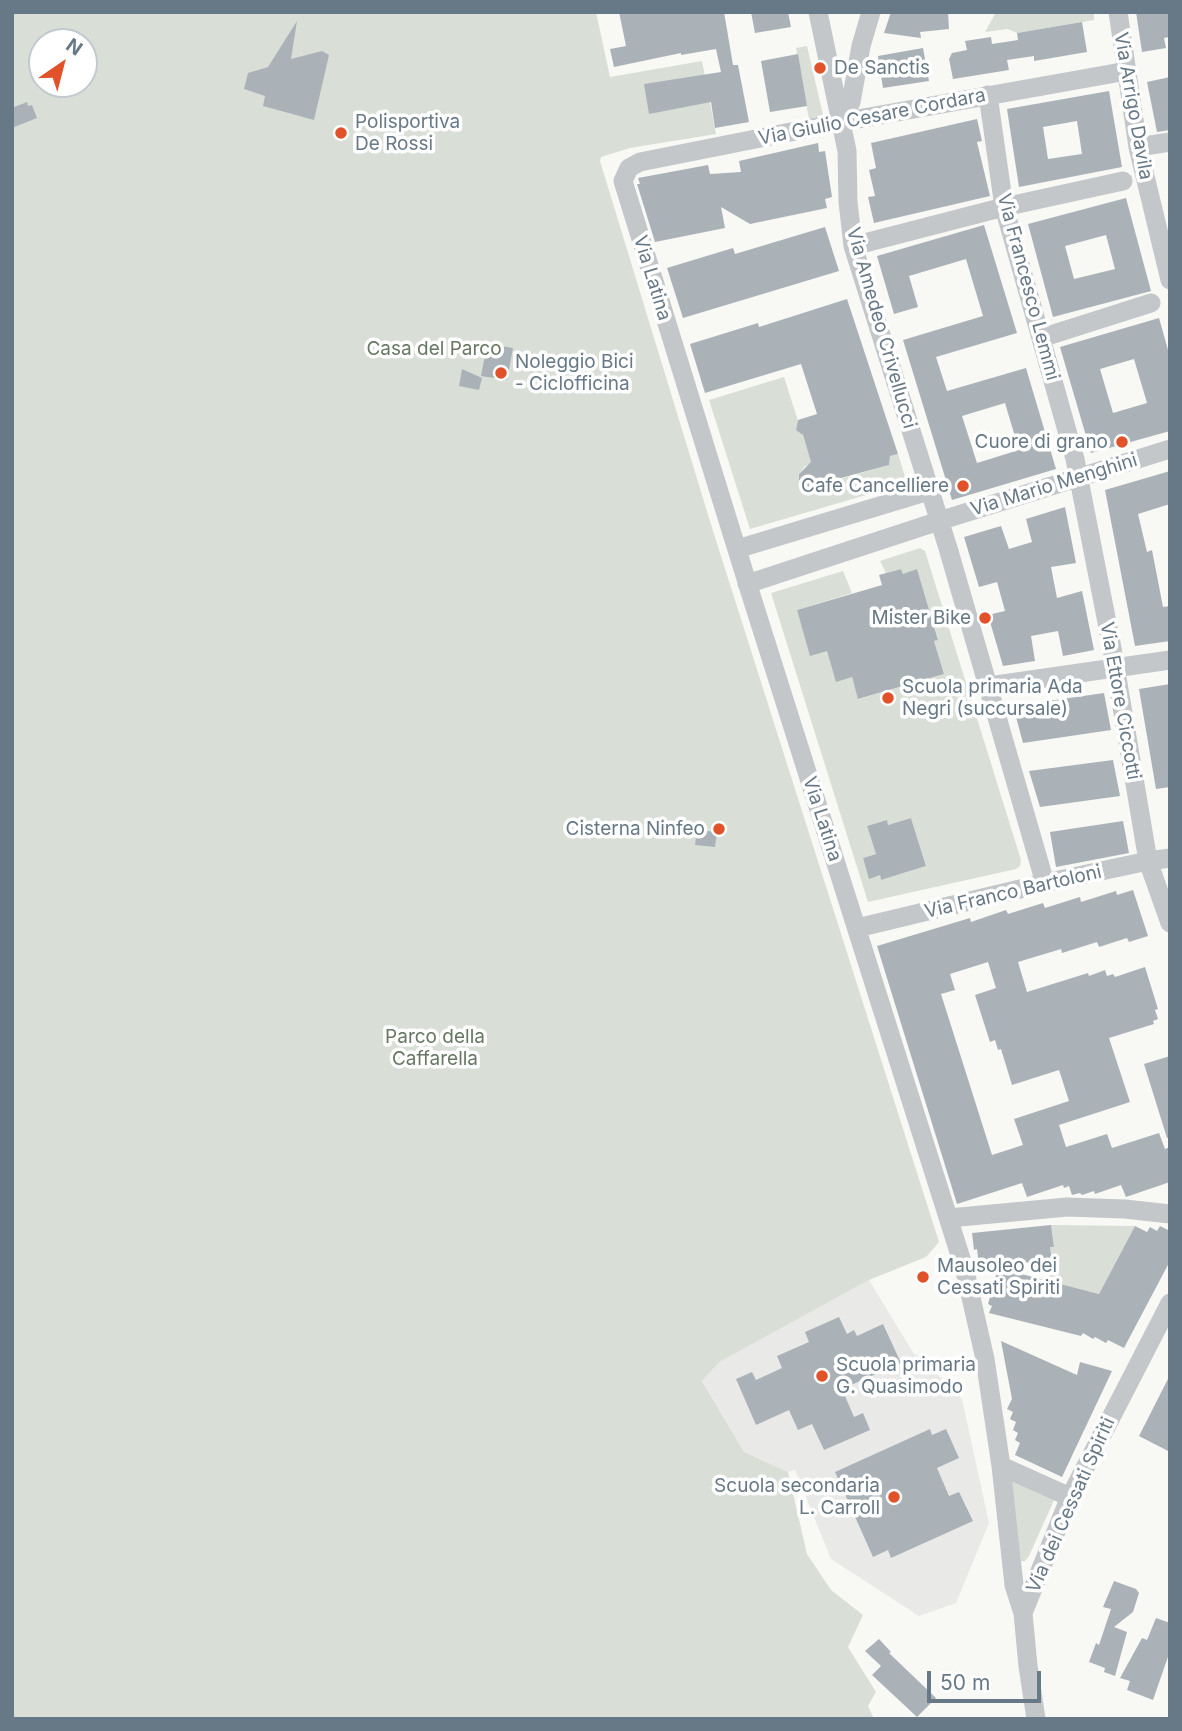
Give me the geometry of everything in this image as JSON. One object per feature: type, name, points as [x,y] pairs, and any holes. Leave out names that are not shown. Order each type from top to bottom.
[{"type":"street","name":"Via Amedeo Crivellucci","points":[[818,12],[847,151],[848,202],[853,246],[989,686],[1045,883]]},
{"type":"street","points":[[841,122],[851,102],[857,64],[871,12]]},
{"type":"street","name":"Via Arrigo Davila","points":[[1118,12],[1138,147],[1170,280]]},
{"type":"street","name":"Via Giulio Cesare Cordara","points":[[624,177],[629,168],[640,162],[841,122],[1127,71]]},
{"type":"street","name":"Via Francesco Lemmi","points":[[988,95],[1004,207],[1078,477]]},
{"type":"street","points":[[1138,147],[1170,142]]},
{"type":"street","name":"Via Latina","points":[[624,177],[632,213],[747,584],[969,1286],[985,1359],[1001,1466],[1013,1585],[1023,1612]]},
{"type":"street","points":[[853,246],[1004,207],[1123,181]]},
{"type":"street","points":[[1041,338],[1151,303]]},
{"type":"street","name":"Via Mario Menghini","points":[[747,584],[1170,449]]},
{"type":"street","name":"Via Ettore Ciccotti","points":[[1078,477],[1115,668],[1148,861],[1170,923]]},
{"type":"street","points":[[737,549],[929,491]]},
{"type":"street","points":[[989,686],[1170,660]]},
{"type":"street","name":"Via Franco Bartoloni","points":[[857,929],[1045,883],[1170,858]]},
{"type":"street","points":[[949,1218],[1054,1208],[1111,1208],[1170,1214]]},
{"type":"street","name":"Via dei Cessati Spiriti","points":[[1036,1719],[1023,1612],[1070,1497],[1170,1303]]},
{"type":"street","points":[[1001,1466],[1070,1497]]},
{"type":"shaded area","points":[[869,1280],[914,1354],[927,1358],[934,1371],[962,1399],[989,1523],[956,1603],[919,1616],[831,1559],[795,1470],[788,1472],[744,1452],[702,1381],[718,1362]]},
{"type":"green space","name":"Parco della Caffarella","points":[[12,12],[596,12],[610,77],[702,61],[716,134],[630,148],[601,157],[600,161],[713,531],[939,1242],[926,1257],[869,1280],[719,1362],[702,1381],[744,1452],[788,1472],[807,1554],[831,1590],[863,1615],[848,1647],[876,1692],[868,1706],[874,1719],[12,1719]]},
{"type":"green space","points":[[996,12],[1094,12],[1094,20],[1017,33],[1008,29],[985,32]]},
{"type":"green space","points":[[807,46],[823,115],[809,119],[796,48]]},
{"type":"green space","points":[[784,377],[799,424],[796,428],[802,433],[812,464],[805,466],[799,474],[803,484],[813,487],[889,465],[890,456],[898,454],[907,483],[750,529],[709,400]]},
{"type":"green space","name":"Scuola primaria Ada Negri (succursale)","points":[[920,548],[925,551],[1021,860],[1016,869],[868,902],[771,593],[843,571],[852,593],[797,610],[811,655],[872,637],[846,660],[859,699],[944,674],[934,641],[938,639],[917,570],[903,574],[901,569],[886,573],[880,561]],"holes":[[[911,818],[926,866],[881,880],[880,875],[869,878],[863,858],[876,854],[867,826],[887,821],[888,825]]]},
{"type":"green space","points":[[1051,1225],[1135,1226],[1099,1294],[1050,1282],[1050,1247],[1054,1246]]},
{"type":"green space","points":[[1011,1480],[1055,1498],[1025,1561],[1021,1561]]},
{"type":"building","points":[[619,12],[724,12],[733,65],[738,65],[749,122],[715,128],[711,102],[649,114],[644,84],[721,72],[716,49],[681,53],[614,67],[610,49],[626,46]]},
{"type":"building","points":[[751,12],[788,12],[791,27],[755,33]]},
{"type":"building","points":[[891,12],[948,12],[949,29],[920,32],[921,38],[884,33]]},
{"type":"building","points":[[1136,12],[1170,12],[1170,37],[1164,38],[1166,48],[1142,52]]},
{"type":"building","points":[[297,21],[291,59],[322,51],[329,55],[314,120],[263,106],[265,96],[244,89],[248,73],[268,67]]},
{"type":"building","points":[[1082,22],[1087,52],[1034,61],[1034,56],[1007,60],[1009,70],[953,79],[949,59],[952,53],[967,50],[965,41],[991,37],[992,44],[1018,40],[1017,33]]},
{"type":"building","points":[[923,48],[929,81],[883,88],[878,56]]},
{"type":"building","points":[[798,54],[807,106],[770,112],[761,61]]},
{"type":"building","points":[[1170,77],[1170,130],[1157,132],[1147,82]]},
{"type":"building","points":[[1109,91],[1122,167],[1019,187],[1007,109]],"holes":[[[1077,121],[1082,154],[1048,159],[1043,127]]]},
{"type":"building","points":[[27,102],[28,106],[32,105],[37,118],[12,128],[12,108]]},
{"type":"building","points":[[977,119],[982,141],[977,142],[990,196],[874,223],[868,197],[875,196],[869,170],[876,168],[871,143]]},
{"type":"building","points":[[818,143],[819,152],[825,151],[832,197],[825,199],[827,208],[750,224],[721,207],[725,228],[655,242],[637,184],[640,184],[638,178],[708,165],[710,174],[741,172],[739,161]]},
{"type":"building","points":[[1126,198],[1151,291],[1053,317],[1028,224]],"holes":[[[1106,235],[1115,269],[1074,279],[1065,246]]]},
{"type":"building","points":[[984,225],[1017,333],[936,357],[947,391],[1026,368],[1056,469],[952,500],[903,340],[983,316],[966,259],[909,276],[918,307],[894,314],[877,256]],"holes":[[[1005,403],[1019,450],[977,463],[962,416]]]},
{"type":"building","points":[[825,227],[839,271],[683,318],[667,268],[733,248],[735,254]]},
{"type":"building","points":[[847,299],[898,454],[890,456],[889,465],[808,487],[799,480],[799,474],[811,462],[803,435],[796,430],[798,420],[817,414],[801,364],[705,393],[690,344],[758,323],[759,327]]},
{"type":"building","points":[[1159,318],[1170,357],[1170,431],[1091,453],[1060,347]],"holes":[[[1134,359],[1147,403],[1113,413],[1100,369]]]},
{"type":"building","points":[[487,344],[513,348],[507,380],[481,376]]},
{"type":"building","points":[[462,369],[482,378],[479,390],[459,386]]},
{"type":"building","points":[[1170,471],[1170,504],[1138,514],[1147,552],[1152,550],[1163,607],[1170,606],[1170,641],[1135,646],[1105,490]]},
{"type":"building","points":[[1065,507],[1076,563],[1051,567],[1057,598],[1082,591],[1094,650],[1063,656],[1058,631],[1031,636],[1035,661],[1003,666],[988,615],[1005,611],[997,582],[979,587],[964,537],[1001,526],[1009,549],[1032,542],[1026,519]]},
{"type":"building","points":[[901,569],[903,574],[917,569],[938,640],[934,641],[944,674],[858,699],[852,677],[836,682],[827,651],[810,656],[797,610],[882,585],[879,575]]},
{"type":"building","points":[[1170,684],[1170,787],[1156,789],[1139,689]]},
{"type":"building","points":[[1104,693],[1111,730],[1023,743],[1013,706]]},
{"type":"building","points":[[1113,760],[1120,796],[1040,807],[1029,771]]},
{"type":"building","points":[[911,818],[926,866],[881,880],[880,875],[869,879],[863,858],[876,854],[867,826],[887,820],[888,825]]},
{"type":"building","points":[[1123,821],[1129,853],[1056,867],[1050,832]]},
{"type":"building","points":[[697,830],[717,832],[715,847],[695,845]]},
{"type":"building","points":[[1133,890],[1148,936],[1129,942],[1127,938],[1099,947],[1097,942],[1062,953],[1061,949],[1018,962],[1027,992],[1088,973],[1089,976],[1105,970],[1107,976],[1113,974],[1115,977],[1145,967],[1158,1009],[1155,1010],[1158,1019],[1153,1021],[1154,1024],[1109,1038],[1130,1102],[1059,1125],[1066,1147],[1107,1134],[1112,1148],[1159,1133],[1165,1149],[1170,1147],[1170,1182],[1126,1197],[1121,1185],[1095,1194],[1094,1191],[1072,1195],[1069,1186],[1064,1188],[1063,1185],[1027,1197],[1022,1183],[957,1204],[877,946],[970,918],[971,922],[1006,910],[1008,914],[1043,903],[1045,908],[1080,897],[1081,902],[1116,891],[1117,895]],"holes":[[[988,962],[996,988],[975,995],[990,1042],[995,1040],[998,1050],[1001,1049],[1012,1085],[1059,1070],[1069,1101],[1014,1119],[1023,1145],[992,1155],[941,994],[955,990],[950,974]]]},
{"type":"building","points":[[1170,1056],[1170,1138],[1167,1138],[1144,1064]]},
{"type":"building","points":[[1051,1225],[1054,1247],[1050,1247],[1052,1262],[979,1264],[972,1233]]},
{"type":"building","points":[[1135,1226],[1147,1232],[1150,1227],[1157,1231],[1160,1226],[1170,1231],[1170,1261],[1124,1348],[1108,1340],[1106,1343],[1095,1337],[1093,1339],[1083,1333],[1081,1336],[989,1313],[992,1306],[988,1304],[998,1268],[1099,1294]]},
{"type":"building","points":[[839,1317],[847,1334],[854,1330],[857,1336],[883,1324],[901,1363],[842,1389],[854,1417],[863,1413],[870,1430],[824,1450],[812,1424],[798,1430],[789,1410],[756,1425],[736,1379],[752,1372],[756,1380],[782,1368],[777,1356],[809,1342],[805,1332]]},
{"type":"building","points":[[1001,1341],[1077,1375],[1080,1362],[1112,1371],[1062,1477],[1015,1455],[1020,1443],[1015,1440],[1018,1433],[1013,1430],[1016,1422],[1010,1419],[1013,1412],[1007,1409],[1012,1399]]},
{"type":"building","points":[[1170,1375],[1170,1452],[1139,1436]]},
{"type":"building","points":[[930,1429],[932,1435],[946,1429],[959,1458],[937,1468],[949,1496],[959,1492],[973,1521],[891,1558],[888,1550],[873,1557],[835,1472]]},
{"type":"building","points":[[1114,1581],[1136,1589],[1139,1593],[1133,1612],[1114,1627],[1127,1632],[1115,1676],[1104,1672],[1105,1668],[1089,1662],[1096,1643],[1099,1645],[1111,1609],[1103,1607]]},
{"type":"building","points":[[1156,1618],[1170,1623],[1170,1651],[1153,1700],[1127,1690],[1130,1681],[1120,1678],[1142,1638],[1147,1640]]},
{"type":"building","points":[[879,1639],[891,1652],[889,1653],[936,1698],[917,1717],[872,1675],[881,1666],[865,1651]]},
{"type":"place","name":"De Sanctis","points":[[820,68]]},
{"type":"place","name":"Polisportiva De Rossi","points":[[341,133]]},
{"type":"place","name":"Noleggio Bici - Ciclofficina","points":[[501,373]]},
{"type":"place","name":"Cuore di grano","points":[[1122,442]]},
{"type":"place","name":"Cafe Cancelliere","points":[[963,486]]},
{"type":"place","name":"Mister Bike","points":[[985,618]]},
{"type":"place","name":"Scuola primaria Ada Negri (succursale)","points":[[888,698]]},
{"type":"place","name":"Cisterna Ninfeo","points":[[719,829]]},
{"type":"place","name":"Mausoleo dei Cessati Spiriti","points":[[923,1277]]},
{"type":"place","name":"Scuola primaria G. Quasimodo","points":[[822,1376]]},
{"type":"place","name":"Scuola secondaria L. Carroll","points":[[894,1497]]},
{"type":"park label","name":"Casa del Parco","points":[[434,349]]}]
